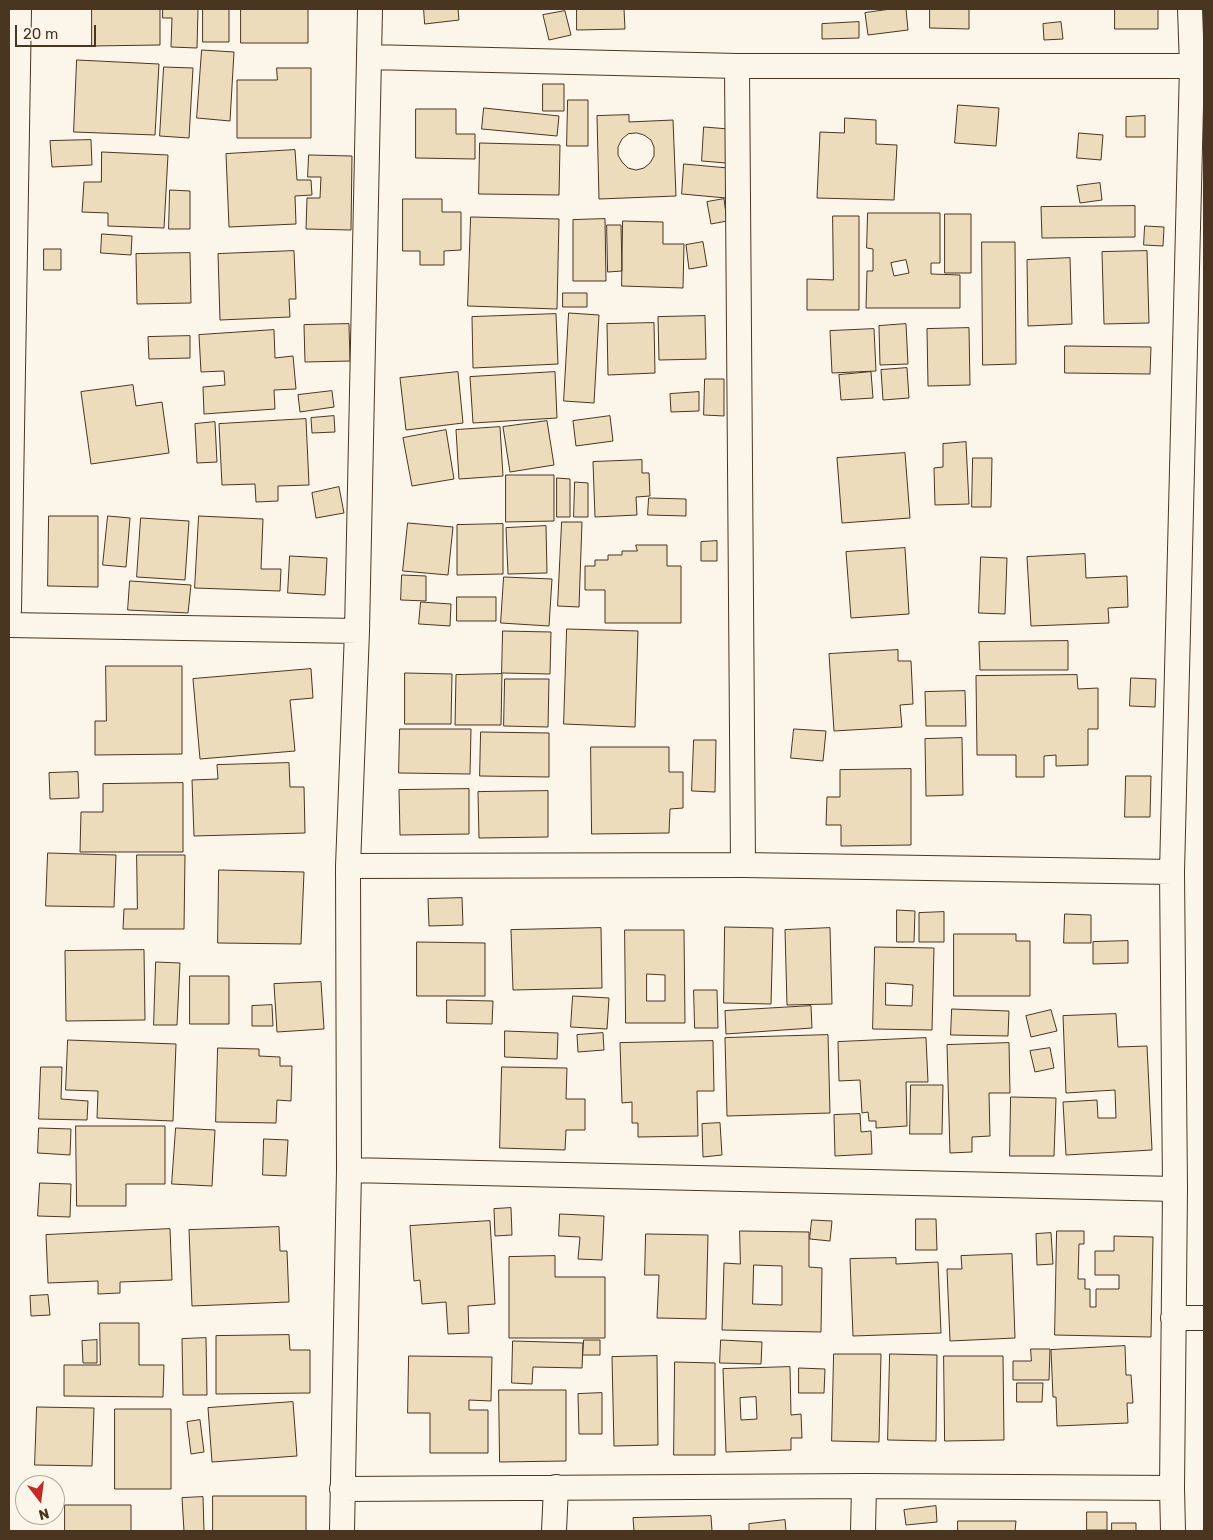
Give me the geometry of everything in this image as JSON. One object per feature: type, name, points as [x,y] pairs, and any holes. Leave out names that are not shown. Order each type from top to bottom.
[{"type":"street","points":[[342,1531],[349,1170],[348,866],[357,631],[370,9]]},
{"type":"street","points":[[1173,1531],[1175,1189],[1172,872],[1192,66],[1190,9]]},
{"type":"street","points":[[9,610],[16,15]]},
{"type":"street","points":[[369,57],[737,66],[1192,66]]},
{"type":"street","points":[[737,66],[743,865]]},
{"type":"street","points":[[9,625],[357,631]]},
{"type":"street","points":[[348,866],[743,865],[1172,872]]},
{"type":"street","points":[[349,1170],[1175,1189]]},
{"type":"street","points":[[1173,1318],[1204,1318]]},
{"type":"street","points":[[342,1489],[864,1486],[1172,1488]]},
{"type":"street","points":[[863,1531],[864,1486]]},
{"type":"street","points":[[554,1531],[556,1487]]},
{"type":"building","points":[[92,9],[160,9],[160,45],[92,46]]},
{"type":"building","points":[[163,9],[198,9],[197,48],[171,47],[172,18],[163,18]]},
{"type":"building","points":[[203,9],[229,9],[229,42],[203,42]]},
{"type":"building","points":[[241,9],[308,9],[308,43],[241,43]]},
{"type":"building","points":[[424,9],[458,9],[459,20],[425,24]]},
{"type":"building","points":[[577,9],[624,9],[625,29],[577,30]]},
{"type":"building","points":[[906,9],[908,30],[868,35],[865,13]]},
{"type":"building","points":[[930,9],[969,9],[969,29],[930,28]]},
{"type":"building","points":[[1115,9],[1158,9],[1158,29],[1115,29]]},
{"type":"building","points":[[565,11],[571,35],[549,40],[543,15]]},
{"type":"building","points":[[859,22],[859,38],[822,39],[822,24]]},
{"type":"building","points":[[1061,22],[1063,39],[1044,40],[1043,24]]},
{"type":"building","points":[[202,50],[234,52],[230,121],[197,118]]},
{"type":"building","points":[[77,60],[159,64],[155,135],[74,132]]},
{"type":"building","points":[[164,67],[193,68],[189,138],[160,136]]},
{"type":"building","points":[[277,68],[311,68],[311,138],[237,138],[237,80],[277,80]]},
{"type":"building","points":[[543,84],[564,84],[564,111],[543,111]]},
{"type":"building","points":[[568,100],[588,100],[588,146],[567,146]]},
{"type":"building","points":[[958,105],[999,108],[996,146],[955,143]]},
{"type":"building","points":[[484,108],[559,116],[557,136],[482,129]]},
{"type":"building","points":[[416,109],[456,109],[456,134],[475,134],[475,159],[416,158]]},
{"type":"building","points":[[629,115],[629,122],[673,120],[676,196],[599,199],[597,116]],"holes":[[[637,133],[651,140],[654,147],[654,156],[644,168],[636,170],[628,168],[618,155],[618,147],[622,139],[628,134]]]},
{"type":"building","points":[[1145,116],[1145,137],[1126,137],[1126,117]]},
{"type":"building","points":[[845,118],[876,120],[876,144],[897,145],[894,200],[817,198],[820,132],[844,133]]},
{"type":"building","points":[[704,127],[729,129],[726,163],[702,161]]},
{"type":"building","points":[[1079,133],[1103,135],[1101,160],[1077,158]]},
{"type":"building","points":[[91,140],[92,165],[52,167],[50,141]]},
{"type":"building","points":[[480,143],[560,145],[559,195],[479,194]]},
{"type":"building","points":[[295,150],[297,180],[311,180],[312,195],[295,196],[296,224],[229,227],[226,154]]},
{"type":"building","points":[[102,152],[168,155],[164,228],[108,226],[108,213],[82,212],[84,182],[101,182]]},
{"type":"building","points":[[309,155],[352,156],[351,230],[306,229],[307,198],[320,198],[321,177],[308,177]]},
{"type":"building","points":[[684,164],[728,168],[726,198],[682,194]]},
{"type":"building","points":[[1100,183],[1102,200],[1080,203],[1077,186]]},
{"type":"building","points":[[170,190],[190,191],[190,229],[169,229]]},
{"type":"building","points":[[403,199],[442,199],[442,212],[461,212],[461,250],[444,251],[444,265],[420,265],[420,251],[403,251]]},
{"type":"building","points":[[724,199],[727,221],[711,224],[707,202]]},
{"type":"building","points":[[1135,206],[1135,237],[1042,238],[1041,207]]},
{"type":"building","points":[[868,213],[940,213],[940,263],[931,263],[931,274],[960,275],[960,308],[866,308],[867,271],[873,271],[873,249],[867,248]],"holes":[[[906,260],[909,273],[894,276],[891,263]]]},
{"type":"building","points":[[945,214],[971,214],[971,273],[945,273]]},
{"type":"building","points":[[833,216],[859,216],[859,310],[807,310],[807,279],[833,280]]},
{"type":"building","points":[[471,217],[559,219],[557,309],[468,306]]},
{"type":"building","points":[[605,219],[606,281],[573,281],[573,220]]},
{"type":"building","points":[[623,221],[663,222],[663,244],[684,244],[683,288],[622,286]]},
{"type":"building","points":[[607,225],[621,225],[622,271],[608,272]]},
{"type":"building","points":[[1145,226],[1164,227],[1163,246],[1144,245]]},
{"type":"building","points":[[102,234],[132,236],[131,255],[101,253]]},
{"type":"building","points":[[703,242],[707,266],[689,269],[686,245]]},
{"type":"building","points":[[982,242],[1015,242],[1016,364],[983,365]]},
{"type":"building","points":[[44,249],[61,249],[61,270],[44,270]]},
{"type":"building","points":[[294,251],[296,299],[289,299],[290,317],[220,320],[218,254]]},
{"type":"building","points":[[1147,251],[1149,323],[1104,324],[1102,252]]},
{"type":"building","points":[[190,253],[191,303],[137,304],[136,254]]},
{"type":"building","points":[[1070,258],[1072,324],[1028,326],[1027,260]]},
{"type":"building","points":[[563,293],[587,293],[587,307],[563,307]]},
{"type":"building","points":[[569,313],[599,315],[594,403],[564,401]]},
{"type":"building","points":[[556,314],[558,364],[473,368],[472,317]]},
{"type":"building","points":[[705,316],[706,359],[659,360],[658,317]]},
{"type":"building","points":[[654,323],[655,373],[608,375],[607,324]]},
{"type":"building","points":[[349,324],[350,361],[305,362],[304,325]]},
{"type":"building","points":[[906,324],[908,364],[880,365],[879,326]]},
{"type":"building","points":[[969,328],[970,385],[928,386],[927,329]]},
{"type":"building","points":[[874,329],[876,371],[832,373],[830,331]]},
{"type":"building","points":[[274,330],[275,358],[293,356],[296,389],[274,390],[275,409],[204,414],[203,387],[225,385],[224,371],[201,372],[199,335]]},
{"type":"building","points":[[190,336],[190,358],[149,359],[148,337]]},
{"type":"building","points":[[1065,346],[1151,347],[1150,374],[1065,373]]},
{"type":"building","points":[[907,368],[909,398],[883,400],[881,370]]},
{"type":"building","points":[[458,372],[463,423],[406,430],[400,378]]},
{"type":"building","points":[[555,372],[557,418],[473,423],[470,377]]},
{"type":"building","points":[[871,372],[873,398],[841,400],[839,375]]},
{"type":"building","points":[[705,379],[724,379],[724,416],[704,415]]},
{"type":"building","points":[[133,385],[136,406],[162,402],[169,453],[91,464],[81,392]]},
{"type":"building","points":[[332,391],[334,407],[300,412],[298,395]]},
{"type":"building","points":[[699,392],[699,411],[671,412],[670,394]]},
{"type":"building","points":[[334,416],[335,432],[312,433],[311,418]]},
{"type":"building","points":[[610,416],[613,441],[576,446],[573,421]]},
{"type":"building","points":[[306,419],[309,485],[278,486],[278,501],[256,502],[255,484],[222,485],[219,424]]},
{"type":"building","points":[[547,421],[554,465],[510,472],[503,427]]},
{"type":"building","points":[[215,422],[217,462],[197,463],[195,424]]},
{"type":"building","points":[[500,427],[503,476],[459,479],[456,430]]},
{"type":"building","points":[[446,430],[454,479],[412,486],[403,438]]},
{"type":"building","points":[[966,442],[969,504],[935,505],[934,468],[943,467],[943,444]]},
{"type":"building","points":[[905,453],[910,518],[842,523],[837,458]]},
{"type":"building","points":[[973,458],[992,458],[991,507],[972,507]]},
{"type":"building","points":[[642,460],[642,473],[649,473],[650,496],[636,497],[637,515],[595,517],[593,462]]},
{"type":"building","points":[[506,475],[554,475],[554,521],[506,522]]},
{"type":"building","points":[[557,478],[570,479],[570,517],[557,517]]},
{"type":"building","points":[[575,482],[588,483],[588,517],[574,517]]},
{"type":"building","points":[[339,487],[344,513],[316,518],[312,493]]},
{"type":"building","points":[[649,498],[686,499],[686,516],[648,515]]},
{"type":"building","points":[[49,516],[98,516],[98,587],[48,586]]},
{"type":"building","points":[[108,516],[130,518],[126,567],[103,565]]},
{"type":"building","points":[[199,516],[263,519],[261,569],[281,569],[280,591],[195,588]]},
{"type":"building","points":[[141,518],[189,521],[185,580],[137,577]]},
{"type":"building","points":[[562,522],[582,522],[579,607],[558,606]]},
{"type":"building","points":[[408,523],[453,527],[448,575],[403,571]]},
{"type":"building","points":[[503,524],[503,574],[457,575],[457,525]]},
{"type":"building","points":[[546,526],[547,573],[508,574],[506,528]]},
{"type":"building","points":[[717,541],[717,561],[701,561],[701,542]]},
{"type":"building","points":[[636,545],[667,545],[667,566],[681,566],[681,623],[605,623],[605,590],[585,590],[585,566],[595,566],[595,560],[608,560],[608,555],[622,555],[622,551],[637,551]]},
{"type":"building","points":[[905,548],[909,614],[851,618],[846,552]]},
{"type":"building","points":[[1085,554],[1086,578],[1127,576],[1128,607],[1108,608],[1109,623],[1031,626],[1027,557]]},
{"type":"building","points":[[290,556],[327,558],[325,595],[288,593]]},
{"type":"building","points":[[981,557],[1007,558],[1005,614],[979,613]]},
{"type":"building","points":[[402,575],[426,576],[426,601],[401,600]]},
{"type":"building","points":[[504,577],[552,579],[549,626],[501,623]]},
{"type":"building","points":[[130,581],[191,585],[188,613],[128,610]]},
{"type":"building","points":[[457,597],[496,597],[496,621],[457,621]]},
{"type":"building","points":[[421,602],[451,604],[450,626],[419,624]]},
{"type":"building","points":[[567,629],[638,631],[635,727],[564,724]]},
{"type":"building","points":[[503,631],[551,632],[550,674],[502,673]]},
{"type":"building","points":[[1068,641],[1068,670],[980,670],[979,642]]},
{"type":"building","points":[[898,650],[898,661],[911,661],[913,704],[900,705],[902,727],[834,731],[829,654]]},
{"type":"building","points":[[106,666],[182,666],[182,754],[95,755],[95,721],[106,721]]},
{"type":"building","points":[[311,669],[313,698],[290,700],[295,751],[200,759],[193,679]]},
{"type":"building","points":[[405,673],[452,674],[451,724],[405,724]]},
{"type":"building","points":[[502,674],[501,725],[455,725],[456,675]]},
{"type":"building","points":[[1077,675],[1078,689],[1098,688],[1098,729],[1088,729],[1088,765],[1056,766],[1056,755],[1044,756],[1044,777],[1016,777],[1016,755],[977,755],[976,676]]},
{"type":"building","points":[[1131,678],[1156,679],[1155,707],[1130,706]]},
{"type":"building","points":[[505,679],[549,679],[548,727],[504,726]]},
{"type":"building","points":[[965,691],[966,726],[926,726],[925,692]]},
{"type":"building","points":[[400,729],[471,729],[470,774],[399,773]]},
{"type":"building","points":[[794,729],[826,731],[823,761],[791,758]]},
{"type":"building","points":[[481,732],[549,733],[549,777],[480,776]]},
{"type":"building","points":[[962,738],[963,795],[926,796],[925,739]]},
{"type":"building","points":[[694,740],[716,740],[715,792],[692,791]]},
{"type":"building","points":[[591,747],[669,747],[669,772],[683,772],[683,808],[670,809],[669,833],[592,834]]},
{"type":"building","points":[[289,763],[290,787],[304,787],[305,833],[194,836],[192,780],[218,779],[217,765]]},
{"type":"building","points":[[911,769],[911,845],[841,846],[841,825],[826,825],[827,797],[840,797],[840,770]]},
{"type":"building","points":[[78,772],[79,798],[50,799],[49,773]]},
{"type":"building","points":[[1126,776],[1151,776],[1150,817],[1125,817]]},
{"type":"building","points":[[183,783],[183,852],[80,852],[81,812],[103,812],[103,784]]},
{"type":"building","points":[[469,789],[469,834],[400,835],[399,790]]},
{"type":"building","points":[[548,791],[548,837],[479,838],[478,792]]},
{"type":"building","points":[[48,853],[116,855],[114,907],[46,906]]},
{"type":"building","points":[[137,855],[185,855],[184,929],[123,929],[124,909],[137,909]]},
{"type":"building","points":[[219,870],[304,872],[301,944],[218,943]]},
{"type":"building","points":[[462,898],[463,925],[429,926],[428,899]]},
{"type":"building","points":[[897,910],[915,911],[914,942],[897,942]]},
{"type":"building","points":[[944,912],[944,942],[919,942],[919,913]]},
{"type":"building","points":[[1065,914],[1091,915],[1091,943],[1064,943]]},
{"type":"building","points":[[725,927],[773,928],[771,1004],[724,1003]]},
{"type":"building","points":[[601,928],[602,988],[513,990],[511,930]]},
{"type":"building","points":[[830,928],[832,1004],[787,1005],[785,930]]},
{"type":"building","points":[[625,930],[684,930],[685,1023],[626,1023]],"holes":[[[647,974],[665,975],[665,1001],[647,1001]]]},
{"type":"building","points":[[954,934],[1016,934],[1016,941],[1030,941],[1030,996],[954,996]]},
{"type":"building","points":[[1128,941],[1128,963],[1093,964],[1093,942]]},
{"type":"building","points":[[417,942],[485,943],[485,996],[417,996]]},
{"type":"building","points":[[875,947],[934,948],[932,1030],[873,1029]],"holes":[[[886,983],[913,985],[912,1006],[886,1005]]]},
{"type":"building","points":[[144,950],[145,1020],[66,1021],[65,951]]},
{"type":"building","points":[[156,962],[180,963],[177,1025],[154,1025]]},
{"type":"building","points":[[190,976],[229,976],[229,1024],[190,1024]]},
{"type":"building","points":[[321,982],[324,1029],[277,1032],[274,984]]},
{"type":"building","points":[[694,990],[717,990],[718,1028],[695,1028]]},
{"type":"building","points":[[573,996],[609,998],[607,1029],[571,1027]]},
{"type":"building","points":[[447,1000],[493,1001],[492,1024],[447,1023]]},
{"type":"building","points":[[272,1005],[273,1026],[252,1026],[252,1006]]},
{"type":"building","points":[[811,1006],[812,1028],[726,1034],[725,1011]]},
{"type":"building","points":[[952,1009],[1009,1011],[1008,1036],[951,1035]]},
{"type":"building","points":[[1051,1010],[1057,1031],[1031,1037],[1026,1016]]},
{"type":"building","points":[[1116,1014],[1118,1047],[1147,1046],[1152,1150],[1066,1155],[1063,1102],[1097,1100],[1098,1118],[1116,1118],[1115,1090],[1066,1093],[1063,1016]]},
{"type":"building","points":[[505,1031],[558,1033],[557,1059],[505,1057]]},
{"type":"building","points":[[603,1033],[604,1050],[578,1052],[577,1035]]},
{"type":"building","points":[[828,1035],[830,1113],[727,1116],[725,1038]]},
{"type":"building","points":[[926,1038],[928,1082],[906,1082],[907,1126],[876,1128],[876,1121],[869,1121],[868,1112],[862,1113],[860,1080],[839,1081],[838,1042]]},
{"type":"building","points":[[68,1040],[176,1044],[173,1121],[97,1118],[98,1091],[66,1090]]},
{"type":"building","points":[[713,1041],[714,1091],[697,1091],[698,1136],[638,1137],[638,1123],[632,1123],[632,1102],[622,1103],[620,1043]]},
{"type":"building","points":[[1009,1043],[1010,1093],[989,1093],[990,1136],[972,1137],[972,1152],[950,1153],[947,1045]]},
{"type":"building","points":[[218,1048],[259,1049],[259,1056],[280,1057],[280,1066],[292,1066],[291,1101],[277,1100],[276,1123],[216,1122]]},
{"type":"building","points":[[1050,1048],[1054,1068],[1035,1072],[1030,1051]]},
{"type":"building","points":[[41,1067],[62,1067],[61,1099],[88,1101],[87,1120],[39,1119]]},
{"type":"building","points":[[502,1067],[567,1068],[566,1099],[585,1099],[585,1130],[566,1130],[565,1150],[500,1148]]},
{"type":"building","points":[[911,1085],[943,1085],[942,1134],[910,1134]]},
{"type":"building","points":[[1011,1097],[1056,1098],[1054,1156],[1010,1156]]},
{"type":"building","points":[[860,1114],[861,1132],[871,1131],[872,1154],[835,1156],[834,1115]]},
{"type":"building","points":[[720,1123],[722,1155],[703,1157],[702,1124]]},
{"type":"building","points":[[76,1126],[165,1126],[165,1184],[126,1184],[126,1206],[77,1206]]},
{"type":"building","points":[[39,1128],[71,1129],[70,1155],[38,1153]]},
{"type":"building","points":[[176,1128],[215,1130],[212,1186],[172,1184]]},
{"type":"building","points":[[264,1139],[288,1140],[286,1176],[263,1175]]},
{"type":"building","points":[[40,1183],[71,1184],[70,1217],[38,1216]]},
{"type":"building","points":[[511,1208],[512,1235],[495,1236],[494,1209]]},
{"type":"building","points":[[560,1214],[604,1216],[602,1260],[578,1259],[580,1237],[559,1236]]},
{"type":"building","points":[[916,1219],[936,1219],[937,1250],[916,1250]]},
{"type":"building","points":[[812,1220],[832,1221],[830,1241],[810,1239]]},
{"type":"building","points":[[490,1221],[495,1304],[468,1306],[469,1333],[448,1334],[446,1302],[422,1304],[420,1280],[414,1281],[410,1226]]},
{"type":"building","points":[[279,1227],[280,1251],[287,1251],[289,1302],[192,1306],[189,1230]]},
{"type":"building","points":[[170,1229],[172,1280],[120,1282],[120,1293],[98,1294],[98,1281],[48,1283],[46,1235]]},
{"type":"building","points":[[740,1231],[809,1232],[809,1267],[822,1268],[821,1332],[722,1330],[724,1263],[740,1264]],"holes":[[[754,1265],[782,1266],[782,1305],[753,1304]]]},
{"type":"building","points":[[1057,1231],[1084,1231],[1084,1244],[1079,1244],[1078,1279],[1085,1279],[1085,1289],[1090,1289],[1090,1307],[1096,1307],[1096,1289],[1119,1289],[1119,1275],[1095,1275],[1095,1251],[1114,1251],[1114,1236],[1153,1237],[1151,1337],[1055,1335]]},
{"type":"building","points":[[1051,1233],[1053,1264],[1037,1265],[1036,1234]]},
{"type":"building","points":[[646,1234],[708,1235],[706,1319],[657,1318],[659,1275],[645,1275]]},
{"type":"building","points":[[1012,1254],[1015,1338],[950,1341],[947,1269],[962,1269],[961,1256]]},
{"type":"building","points":[[555,1256],[555,1277],[605,1277],[605,1338],[509,1338],[509,1257]]},
{"type":"building","points":[[896,1258],[896,1264],[938,1262],[941,1333],[853,1336],[850,1259]]},
{"type":"building","points":[[48,1295],[50,1315],[31,1316],[30,1296]]},
{"type":"building","points":[[100,1323],[139,1323],[139,1365],[164,1365],[163,1397],[64,1396],[64,1365],[100,1365]]},
{"type":"building","points":[[289,1335],[290,1350],[310,1350],[310,1393],[216,1394],[216,1336]]},
{"type":"building","points":[[206,1338],[207,1395],[183,1395],[182,1339]]},
{"type":"building","points":[[97,1340],[97,1363],[83,1363],[82,1341]]},
{"type":"building","points":[[584,1340],[600,1340],[600,1355],[583,1355]]},
{"type":"building","points":[[721,1340],[762,1342],[761,1364],[720,1363]]},
{"type":"building","points":[[513,1341],[583,1343],[582,1368],[533,1367],[532,1384],[512,1383]]},
{"type":"building","points":[[1125,1346],[1126,1375],[1131,1375],[1133,1403],[1127,1403],[1128,1423],[1057,1426],[1056,1397],[1053,1397],[1051,1350]]},
{"type":"building","points":[[1031,1349],[1050,1349],[1049,1380],[1013,1380],[1013,1361],[1031,1361]]},
{"type":"building","points":[[834,1354],[881,1354],[879,1442],[832,1441]]},
{"type":"building","points":[[890,1354],[937,1355],[936,1441],[888,1440]]},
{"type":"building","points":[[409,1356],[492,1357],[491,1401],[469,1400],[469,1410],[488,1410],[488,1453],[430,1453],[430,1413],[408,1413]]},
{"type":"building","points":[[657,1356],[658,1445],[614,1446],[612,1357]]},
{"type":"building","points":[[944,1356],[1003,1356],[1004,1440],[945,1441]]},
{"type":"building","points":[[675,1362],[715,1363],[715,1455],[674,1455]]},
{"type":"building","points":[[790,1367],[791,1415],[801,1414],[802,1438],[791,1438],[791,1450],[726,1452],[723,1369]],"holes":[[[756,1397],[757,1419],[741,1420],[740,1398]]]},
{"type":"building","points":[[799,1368],[825,1369],[824,1393],[799,1393]]},
{"type":"building","points":[[1017,1383],[1043,1383],[1042,1402],[1017,1402]]},
{"type":"building","points":[[499,1390],[566,1390],[566,1461],[500,1462]]},
{"type":"building","points":[[602,1393],[602,1434],[579,1434],[578,1394]]},
{"type":"building","points":[[293,1402],[297,1456],[212,1462],[208,1408]]},
{"type":"building","points":[[37,1407],[94,1408],[92,1466],[35,1465]]},
{"type":"building","points":[[115,1409],[171,1409],[171,1489],[115,1489]]},
{"type":"building","points":[[200,1420],[204,1452],[191,1454],[187,1422]]},
{"type":"building","points":[[213,1496],[306,1496],[306,1531],[213,1531]]},
{"type":"building","points":[[203,1497],[204,1531],[184,1531],[182,1498]]},
{"type":"building","points":[[65,1505],[131,1505],[131,1531],[65,1531]]},
{"type":"building","points":[[936,1506],[937,1522],[906,1525],[904,1510]]},
{"type":"building","points":[[1087,1512],[1107,1512],[1107,1530],[1087,1530]]},
{"type":"building","points":[[711,1516],[712,1531],[634,1531],[633,1518]]},
{"type":"building","points":[[785,1520],[786,1531],[749,1531],[749,1524]]},
{"type":"building","points":[[958,1521],[1016,1521],[1015,1531],[958,1531]]},
{"type":"building","points":[[1112,1523],[1136,1523],[1136,1531],[1112,1531]]}]
